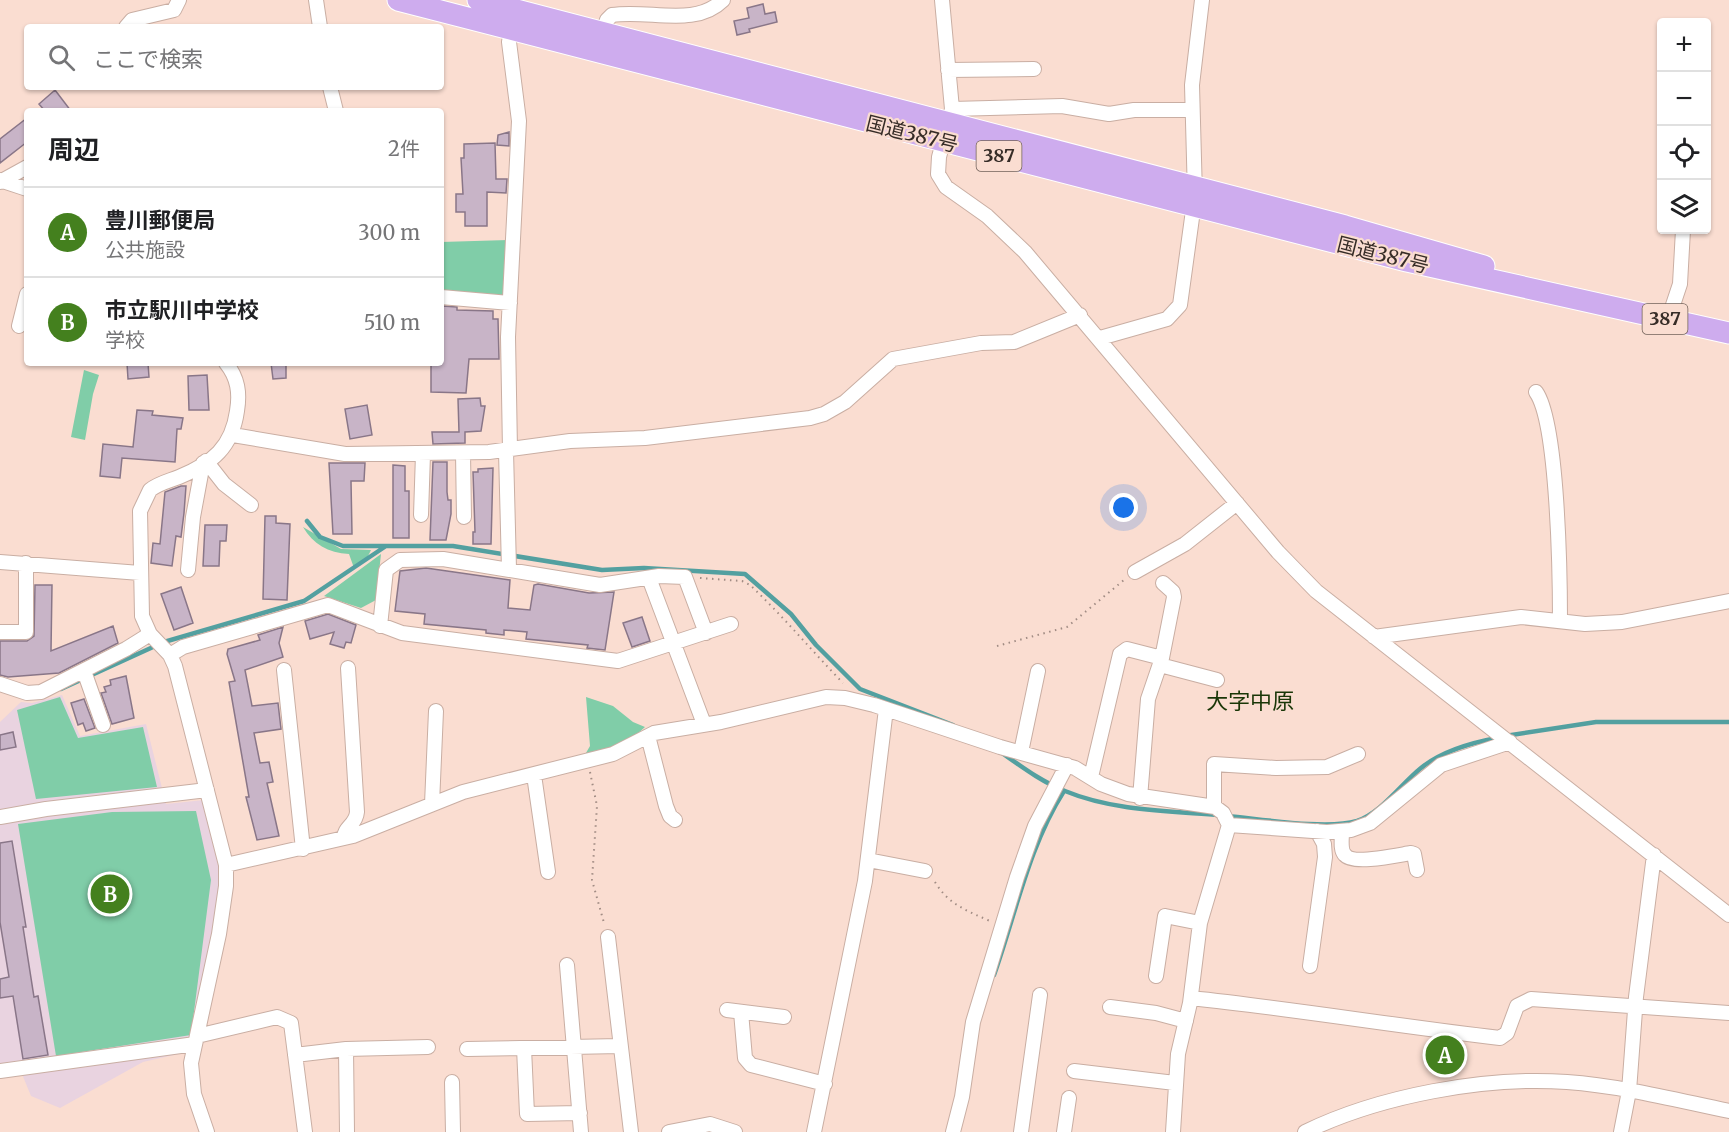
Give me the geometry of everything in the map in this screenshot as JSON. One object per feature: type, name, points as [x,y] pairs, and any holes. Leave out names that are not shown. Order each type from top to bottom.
[{"type":"highway","name":"国道387号","points":[[398,0],[442,5],[511,30],[948,124]]},
{"type":"highway","name":"国道387号","points":[[478,0],[948,124],[1407,261],[1729,333]]},
{"type":"street","points":[[129,24],[132,20],[174,10],[179,0]]},
{"type":"street","points":[[316,0],[320,24]]},
{"type":"street","points":[[603,32],[607,20],[612,15],[700,14],[714,9],[723,0]]},
{"type":"street","points":[[942,0],[948,70],[948,124],[938,162],[942,182],[1014,241],[1100,338],[1300,576],[1330,604],[1496,731],[1729,915]]},
{"type":"street","points":[[1100,338],[1167,319],[1178,309],[1194,196],[1192,110],[1202,0]]},
{"type":"street","points":[[509,569],[510,303],[519,121],[509,42],[511,30]]},
{"type":"street","points":[[948,70],[1034,69]]},
{"type":"street","points":[[331,90],[335,108]]},
{"type":"street","points":[[948,124],[1062,106],[1108,114],[1134,110],[1192,110]]},
{"type":"street","points":[[1,181],[24,169]]},
{"type":"street","points":[[1,181],[24,188]]},
{"type":"street","points":[[1668,320],[1680,284],[1683,234]]},
{"type":"street","points":[[444,297],[510,303]]},
{"type":"street","points":[[19,326],[24,306]]},
{"type":"street","points":[[232,435],[339,454],[463,453],[508,451],[570,441],[645,438],[818,416],[845,402],[893,359],[981,344],[1014,342],[1080,315]]},
{"type":"street","points":[[207,1132],[192,1082],[191,1063],[219,934],[226,886],[226,865],[178,673],[170,655],[150,634],[142,616],[140,511],[144,498],[157,485],[183,475],[205,462],[227,444],[232,435],[239,392],[234,375],[228,366]]},
{"type":"street","points":[[1536,392],[1544,408],[1551,457],[1560,621]]},
{"type":"street","points":[[463,453],[464,517]]},
{"type":"street","points":[[421,515],[423,454]]},
{"type":"street","points":[[205,462],[224,484],[251,505]]},
{"type":"street","points":[[188,570],[193,517],[205,462]]},
{"type":"street","points":[[1135,572],[1185,544],[1237,502]]},
{"type":"street","points":[[380,626],[384,574],[397,561],[454,560],[600,585],[648,578],[685,577],[706,633]]},
{"type":"street","points":[[0,562],[141,573]]},
{"type":"street","points":[[0,632],[26,632],[26,563]]},
{"type":"street","points":[[648,578],[704,724]]},
{"type":"street","points":[[1140,798],[1148,699],[1161,661],[1174,597],[1173,592],[1163,583]]},
{"type":"street","points":[[1374,637],[1521,617],[1585,624],[1622,622],[1729,601]]},
{"type":"street","points":[[170,655],[183,647],[306,603],[331,605],[402,633],[610,661],[626,660],[731,624]]},
{"type":"street","points":[[0,684],[27,693],[37,693],[84,671],[150,634]]},
{"type":"street","points":[[1091,777],[1120,654],[1126,650],[1217,680]]},
{"type":"street","points":[[344,838],[345,831],[355,821],[357,812],[348,668]]},
{"type":"street","points":[[284,670],[303,849]]},
{"type":"street","points":[[84,671],[104,725]]},
{"type":"street","points":[[1020,752],[1038,671]]},
{"type":"street","points":[[226,865],[344,838],[373,829],[463,792],[588,762],[621,751],[661,731],[704,724],[818,698],[836,697],[862,702],[1067,765],[1112,789],[1140,798],[1220,808],[1229,825],[1200,923],[1191,998],[1180,1040],[1173,1132]]},
{"type":"street","points":[[814,1132],[868,860],[885,709]]},
{"type":"street","points":[[432,804],[436,711]]},
{"type":"street","points":[[648,736],[666,806],[670,816],[675,820]]},
{"type":"street","points":[[1229,825],[1342,832],[1370,823],[1441,765],[1510,742]]},
{"type":"street","points":[[1214,807],[1214,764],[1276,768],[1327,767],[1358,754]]},
{"type":"street","points":[[953,1132],[962,1097],[973,1022],[1035,826],[1067,765]]},
{"type":"street","points":[[534,775],[548,872]]},
{"type":"street","points":[[0,817],[46,809],[207,790]]},
{"type":"street","points":[[1310,966],[1325,857],[1324,844],[1317,831]]},
{"type":"street","points":[[1342,832],[1343,852],[1348,858],[1357,860],[1414,854],[1417,870]]},
{"type":"street","points":[[1621,1132],[1629,1091],[1635,1006],[1654,855]]},
{"type":"street","points":[[868,860],[925,871]]},
{"type":"street","points":[[1156,976],[1166,916],[1200,923]]},
{"type":"street","points":[[608,937],[631,1132]]},
{"type":"street","points":[[567,965],[581,1132]]},
{"type":"street","points":[[1021,1132],[1040,995]]},
{"type":"street","points":[[1191,998],[1303,1010],[1404,1028],[1500,1038],[1505,1036],[1517,1006],[1526,1000],[1729,1013]]},
{"type":"street","points":[[1110,1006],[1150,1011],[1186,1021]]},
{"type":"street","points":[[784,1017],[734,1011],[745,1058],[751,1065],[825,1084]]},
{"type":"street","points":[[0,1071],[196,1040],[282,1017],[291,1023],[305,1132]]},
{"type":"street","points":[[467,1049],[620,1046]]},
{"type":"street","points":[[295,1054],[346,1049],[428,1047]]},
{"type":"street","points":[[524,1048],[527,1114],[579,1113]]},
{"type":"street","points":[[346,1049],[347,1132]]},
{"type":"street","points":[[1074,1071],[1175,1083]]},
{"type":"street","points":[[1305,1132],[1371,1107],[1481,1085],[1554,1081],[1629,1091],[1729,1111]]},
{"type":"street","points":[[452,1082],[453,1132]]},
{"type":"street","points":[[1064,1132],[1069,1098]]},
{"type":"street","points":[[669,1132],[711,1124],[735,1132]]},
{"type":"path","points":[[997,646],[1068,627],[1135,572]]},
{"type":"path","points":[[685,577],[742,580],[750,585],[791,624],[803,643],[862,702]]},
{"type":"path","points":[[588,762],[597,806],[592,880],[608,937]]},
{"type":"path","points":[[925,871],[947,900],[991,921],[1002,933]]},
{"type":"shaded area","points":[[62,695],[80,736],[146,724],[166,804],[204,800],[220,874],[218,914],[187,1052],[143,1062],[60,1108],[31,1096],[22,1074],[0,1078],[0,722],[21,702],[32,703]]},
{"type":"green space","points":[[508,240],[503,295],[499,299],[444,293],[444,242]]},
{"type":"green space","points":[[84,370],[99,375],[93,394],[85,440],[71,437]]},
{"type":"green space","points":[[303,527],[341,549],[371,550],[366,560],[354,568],[349,554],[334,552],[316,543]]},
{"type":"green space","points":[[381,554],[376,600],[361,608],[324,596]]},
{"type":"green space","points":[[60,697],[78,738],[143,727],[157,787],[36,799],[17,710]]},
{"type":"green space","points":[[586,697],[613,706],[633,722],[645,727],[625,745],[583,758],[590,746]]},
{"type":"green space","points":[[196,811],[211,880],[191,1035],[56,1056],[18,824],[112,812]]},
{"type":"building","points":[[763,4],[765,14],[775,12],[777,22],[749,29],[750,32],[737,35],[734,21],[749,18],[747,8]]},
{"type":"building","points":[[55,90],[69,108],[42,108],[39,104]]},
{"type":"building","points":[[24,120],[24,144],[0,163],[0,139]]},
{"type":"building","points":[[509,132],[509,146],[497,145],[498,135]]},
{"type":"building","points":[[495,143],[496,179],[507,179],[506,193],[487,192],[487,226],[465,226],[465,212],[456,212],[456,194],[463,194],[461,158],[464,158],[464,144]]},
{"type":"building","points":[[444,306],[457,307],[457,310],[493,311],[493,319],[498,319],[499,359],[469,359],[466,393],[431,392],[431,366],[444,366]]},
{"type":"building","points":[[127,366],[148,366],[149,377],[128,379]]},
{"type":"building","points":[[271,366],[286,366],[286,378],[273,379]]},
{"type":"building","points":[[207,375],[209,410],[189,410],[188,376]]},
{"type":"building","points":[[480,398],[481,406],[485,406],[481,431],[465,432],[465,443],[433,444],[432,432],[459,432],[458,399]]},
{"type":"building","points":[[367,405],[372,435],[350,439],[345,409]]},
{"type":"building","points":[[137,410],[153,411],[152,415],[183,418],[181,429],[177,429],[175,462],[122,458],[120,478],[100,476],[103,444],[133,447]]},
{"type":"building","points":[[433,462],[447,462],[447,492],[448,500],[451,500],[451,514],[446,540],[430,540]]},
{"type":"building","points":[[329,463],[365,463],[364,481],[351,481],[352,534],[333,534]]},
{"type":"building","points":[[393,465],[405,466],[405,491],[409,491],[409,538],[393,538]]},
{"type":"building","points":[[493,468],[491,544],[473,544],[473,532],[475,532],[473,472],[478,472],[478,469]]},
{"type":"building","points":[[186,486],[184,513],[181,537],[176,536],[172,566],[151,563],[153,543],[160,544],[165,492]]},
{"type":"building","points":[[265,516],[276,516],[276,523],[290,524],[287,600],[263,599]]},
{"type":"building","points":[[205,525],[227,525],[226,541],[220,541],[219,566],[203,566]]},
{"type":"building","points":[[426,568],[510,580],[508,608],[530,610],[534,585],[538,584],[589,593],[614,592],[605,650],[587,648],[588,645],[526,639],[527,632],[504,630],[504,635],[486,633],[486,630],[424,624],[425,614],[395,611],[400,571]]},
{"type":"building","points":[[35,585],[52,585],[51,651],[113,626],[118,643],[59,673],[8,677],[0,675],[0,641],[27,641],[34,636]]},
{"type":"building","points":[[181,587],[193,623],[174,630],[161,594]]},
{"type":"building","points":[[328,614],[356,625],[351,643],[346,642],[344,648],[330,644],[334,632],[310,639],[305,621]]},
{"type":"building","points":[[642,617],[650,641],[632,647],[623,623]]},
{"type":"building","points":[[283,627],[279,643],[283,657],[245,670],[252,706],[278,703],[281,729],[254,733],[260,763],[269,762],[273,782],[267,783],[279,836],[257,840],[246,797],[249,797],[229,682],[235,681],[227,654],[228,649],[260,640],[258,635]]},
{"type":"building","points":[[126,676],[134,718],[112,724],[101,693],[106,692],[104,687],[111,685],[110,680]]},
{"type":"building","points":[[84,699],[95,728],[86,731],[83,723],[78,725],[71,703]]},
{"type":"building","points":[[13,732],[16,747],[0,750],[0,735]]},
{"type":"building","points":[[12,841],[26,927],[23,927],[34,997],[38,996],[48,1055],[23,1059],[13,996],[0,998],[0,979],[9,977],[0,922],[0,843]]},
{"type":"waterway","points":[[307,521],[320,537],[343,546],[453,546],[602,570],[644,568],[745,574],[791,614],[816,645],[860,689],[953,725]]},
{"type":"waterway","points":[[61,689],[164,642],[304,601],[386,546]]},
{"type":"waterway","points":[[1505,736],[1596,722],[1729,722]]},
{"type":"waterway","points":[[1228,816],[1312,824],[1357,821],[1374,812],[1429,762],[1447,752],[1497,738]]},
{"type":"waterway","points":[[1002,753],[1048,783],[1083,798],[1141,809],[1220,815]]},
{"type":"waterway","points":[[994,975],[1032,857],[1041,834],[1064,791]]},
{"type":"place","name":"市立駅川中学校","points":[[110,894]]},
{"type":"place","name":"豊川郵便局","points":[[1445,1055]]},
{"type":"district","name":"大字中原","points":[[1250,701]]}]
